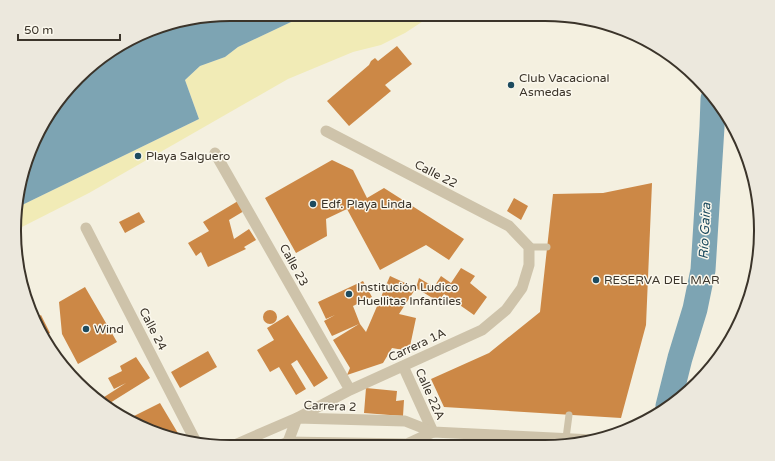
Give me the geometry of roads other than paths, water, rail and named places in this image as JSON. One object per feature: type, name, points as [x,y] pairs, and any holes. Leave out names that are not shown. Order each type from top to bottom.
[{"type":"street","name":"Calle 22","points":[[326,131],[509,226],[529,247]]},
{"type":"street","name":"Calle 23","points":[[216,153],[350,390]]},
{"type":"street","name":"Calle 24","points":[[86,228],[193,436]]},
{"type":"street","name":"Carrera 1A","points":[[297,418],[350,390],[482,330],[506,310],[522,288],[529,265],[529,247]]},
{"type":"street","name":"Calle 22A","points":[[403,366],[433,432]]},
{"type":"street","name":"Carrera 2","points":[[244,440],[297,418],[405,421],[433,432],[570,438]]},
{"type":"street","points":[[289,440],[297,418]]},
{"type":"street","name":"Carrera 2","points":[[416,440],[433,432]]},
{"type":"lane","points":[[529,247],[547,247]]},
{"type":"lane","points":[[566,438],[569,415]]},
{"type":"water","points":[[217,21],[293,21],[238,47],[225,57],[200,66],[185,80],[199,119],[23,205],[32,163],[37,150],[56,114],[82,82],[114,56],[150,37],[190,25]]},
{"type":"waterway","name":"Río Gaira","points":[[670,399],[695,309],[703,270],[713,105]]},
{"type":"place","name":"Club Vacacional Asmedas","points":[[511,85]]},
{"type":"place","name":"Playa Salguero","points":[[138,156]]},
{"type":"place","name":"Edf. Playa Linda","points":[[313,204]]},
{"type":"place","name":"RESERVA DEL MAR","points":[[596,280]]},
{"type":"place","name":"Institución Ludico Huellitas Infantiles","points":[[349,294]]},
{"type":"place","name":"Wind","points":[[86,329]]}]
